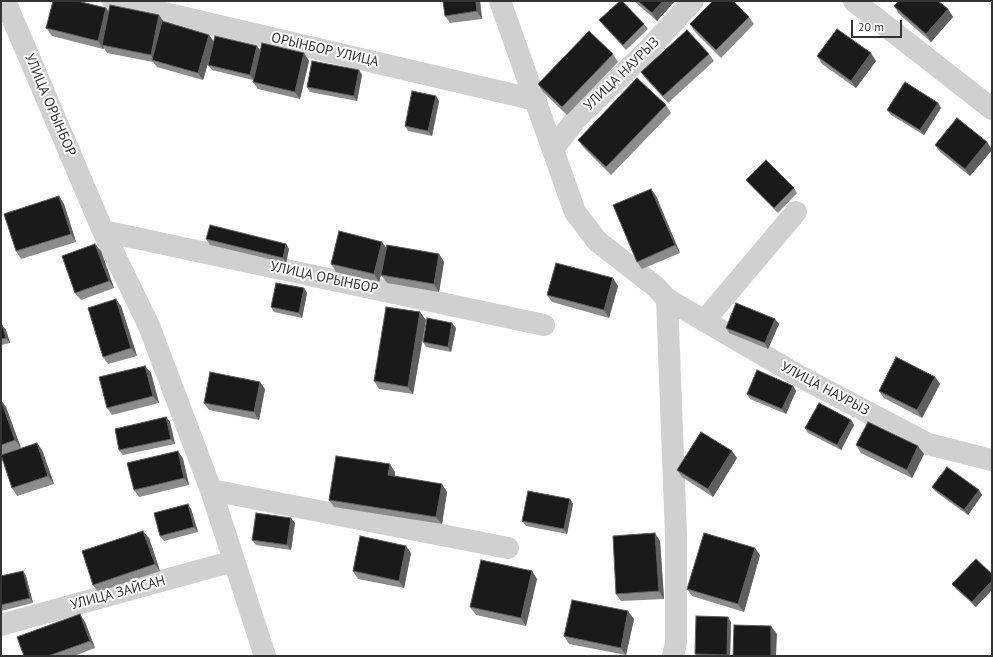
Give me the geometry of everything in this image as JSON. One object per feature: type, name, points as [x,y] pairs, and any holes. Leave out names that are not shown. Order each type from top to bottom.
[{"type":"street","name":"УЛИЦА ОРЫНБОР","points":[[5,1],[103,231],[150,326],[211,490],[265,656]]},
{"type":"street","name":"ОРЫНБОР УЛИЦА","points":[[113,1],[536,100]]},
{"type":"street","name":"УЛИЦА НАУРЫЗ","points":[[500,1],[554,149],[575,212],[597,242],[656,287],[667,299],[801,377],[928,444],[992,460]]},
{"type":"street","name":"УЛИЦА НАУРЫЗ","points":[[554,149],[577,118],[647,51],[693,1]]},
{"type":"street","points":[[854,1],[992,109]]},
{"type":"street","points":[[704,321],[796,212]]},
{"type":"street","name":"УЛИЦА ОРЫНБОР","points":[[103,231],[544,325]]},
{"type":"street","points":[[667,299],[676,536],[676,643],[673,656]]},
{"type":"street","points":[[211,490],[508,548]]},
{"type":"street","name":"УЛИЦА ЗАЙСАН","points":[[1,625],[234,561]]},
{"type":"building","points":[[53,1],[77,1],[106,8],[98,41],[46,28]]},
{"type":"building","points":[[443,1],[476,1],[477,11],[445,16]]},
{"type":"building","points":[[620,1],[622,1],[644,24],[623,45],[599,20]]},
{"type":"building","points":[[638,1],[663,1],[652,13]]},
{"type":"building","points":[[713,1],[733,1],[749,17],[716,50],[690,24]]},
{"type":"building","points":[[899,1],[938,1],[948,9],[926,34],[894,6]]},
{"type":"building","points":[[110,5],[159,15],[151,55],[102,45]]},
{"type":"building","points":[[162,21],[209,35],[198,73],[152,60]]},
{"type":"building","points":[[837,29],[871,53],[851,81],[817,56]]},
{"type":"building","points":[[687,30],[709,54],[663,96],[641,72]]},
{"type":"building","points":[[589,31],[613,54],[562,107],[538,84]]},
{"type":"building","points":[[215,36],[257,46],[250,75],[208,65]]},
{"type":"building","points":[[262,43],[304,53],[295,92],[253,82]]},
{"type":"building","points":[[312,61],[359,70],[354,96],[307,87]]},
{"type":"building","points":[[637,78],[666,105],[606,167],[578,140]]},
{"type":"building","points":[[905,82],[938,103],[920,130],[887,110]]},
{"type":"building","points":[[412,91],[436,96],[428,131],[405,126]]},
{"type":"building","points":[[957,118],[987,142],[965,169],[935,145]]},
{"type":"building","points":[[766,160],[794,188],[774,208],[746,180]]},
{"type":"building","points":[[651,189],[675,245],[637,262],[613,205]]},
{"type":"building","points":[[59,196],[71,234],[16,251],[4,214]]},
{"type":"building","points":[[210,225],[286,244],[283,258],[206,239]]},
{"type":"building","points":[[339,231],[382,242],[374,274],[331,264]]},
{"type":"building","points":[[95,244],[109,281],[75,293],[62,256]]},
{"type":"building","points":[[387,245],[439,254],[434,284],[381,275]]},
{"type":"building","points":[[556,263],[613,278],[604,310],[547,295]]},
{"type":"building","points":[[276,283],[304,288],[299,313],[271,307]]},
{"type":"building","points":[[116,299],[131,348],[103,357],[88,308]]},
{"type":"building","points":[[736,303],[775,319],[765,343],[726,328]]},
{"type":"building","points":[[386,307],[420,312],[408,387],[374,381]]},
{"type":"building","points":[[427,318],[452,323],[448,347],[423,342]]},
{"type":"building","points":[[1,325],[6,338],[1,339]]},
{"type":"building","points":[[896,357],[935,377],[917,410],[879,391]]},
{"type":"building","points":[[145,366],[153,396],[107,408],[99,377]]},
{"type":"building","points":[[757,370],[793,386],[782,409],[747,394]]},
{"type":"building","points":[[210,372],[260,382],[254,412],[204,403]]},
{"type":"building","points":[[1,400],[15,440],[1,445]]},
{"type":"building","points":[[819,403],[851,420],[837,445],[805,428]]},
{"type":"building","points":[[166,417],[171,439],[119,450],[115,429]]},
{"type":"building","points":[[868,422],[918,446],[907,470],[856,445]]},
{"type":"building","points":[[701,432],[732,451],[708,489],[677,470]]},
{"type":"building","points":[[37,443],[48,476],[12,488],[1,455]]},
{"type":"building","points":[[178,451],[184,478],[134,490],[127,463]]},
{"type":"building","points":[[336,456],[390,464],[388,475],[442,484],[436,517],[329,500]]},
{"type":"building","points":[[947,467],[979,490],[964,510],[932,487]]},
{"type":"building","points":[[528,491],[570,499],[564,529],[522,521]]},
{"type":"building","points":[[188,504],[194,527],[160,536],[154,513]]},
{"type":"building","points":[[256,513],[291,518],[287,545],[252,540]]},
{"type":"building","points":[[143,531],[155,564],[93,585],[82,551]]},
{"type":"building","points":[[655,533],[659,591],[616,594],[613,536]]},
{"type":"building","points":[[704,533],[755,548],[738,604],[687,589]]},
{"type":"building","points":[[360,536],[406,546],[399,581],[353,571]]},
{"type":"building","points":[[976,559],[992,574],[992,581],[972,602],[952,584]]},
{"type":"building","points":[[481,560],[532,571],[521,618],[470,607]]},
{"type":"building","points":[[23,571],[30,598],[1,605],[1,576]]},
{"type":"building","points":[[572,600],[628,611],[621,648],[564,636]]},
{"type":"building","points":[[80,614],[90,641],[48,656],[24,656],[17,637]]},
{"type":"building","points":[[696,616],[728,617],[727,655],[695,654]]},
{"type":"building","points":[[734,625],[771,626],[771,656],[733,656]]}]
